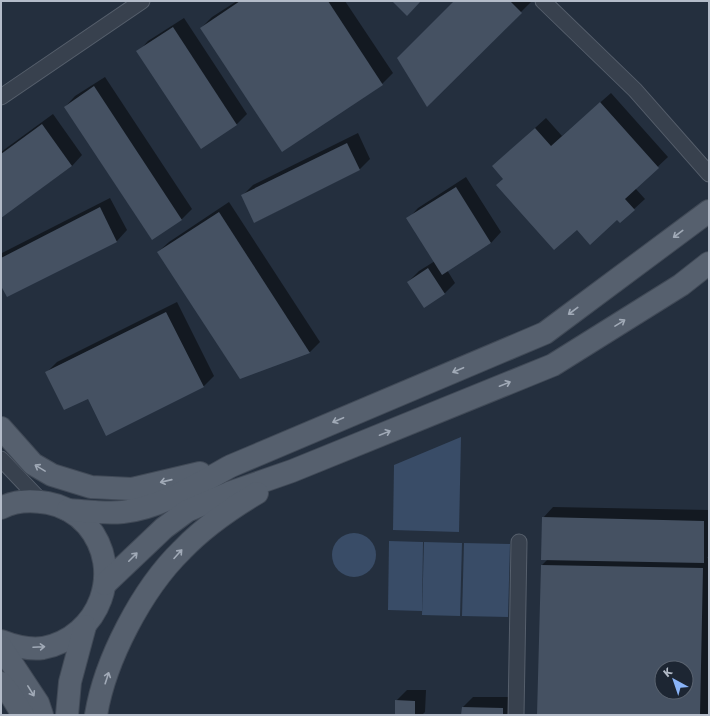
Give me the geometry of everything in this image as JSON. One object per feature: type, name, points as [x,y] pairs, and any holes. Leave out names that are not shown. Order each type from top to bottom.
[{"type":"main road","points":[[68,510],[105,513],[124,512],[146,507],[187,490],[231,466],[544,333],[709,211]]},
{"type":"main road","points":[[105,584],[164,528],[187,511],[229,493],[292,471],[553,365],[681,285],[709,263]]},
{"type":"main road","points":[[1,428],[33,464],[52,475],[91,487],[132,489],[231,466]]},
{"type":"main road","points":[[96,715],[106,677],[120,640],[163,571],[181,550],[204,530],[235,506],[292,471]]},
{"type":"main road","points":[[1,508],[10,504],[34,500],[58,505],[79,517],[95,535],[104,558],[105,584],[99,606],[85,626],[70,682],[67,715]]},
{"type":"main road","points":[[1,641],[18,647],[42,648],[65,640],[85,626]]},
{"type":"main road","points":[[1,648],[38,703],[42,715]]},
{"type":"main road","points":[[1,684],[12,697],[23,715]]},
{"type":"street","points":[[1,97],[142,1]]},
{"type":"street","points":[[543,1],[635,90],[709,174]]},
{"type":"street","points":[[1,459],[41,501]]},
{"type":"street","points":[[516,715],[519,542]]},
{"type":"water","points":[[461,437],[459,532],[393,530],[394,465]]},
{"type":"water","points":[[350,533],[358,533],[363,534],[370,539],[375,546],[375,564],[370,571],[363,576],[350,577],[342,574],[335,567],[332,559],[332,551],[335,543],[342,536]]},
{"type":"water","points":[[389,541],[423,542],[422,611],[388,610]]},
{"type":"water","points":[[424,542],[462,543],[460,616],[422,615]]},
{"type":"water","points":[[464,543],[510,544],[508,617],[462,616]]},
{"type":"building","points":[[240,1],[328,1],[383,85],[282,152],[200,28]]},
{"type":"building","points":[[392,1],[421,1],[407,16]]},
{"type":"building","points":[[454,1],[510,1],[522,13],[427,107],[397,58]]},
{"type":"building","points":[[173,27],[237,125],[201,149],[136,51]]},
{"type":"building","points":[[94,86],[182,220],[152,240],[64,107]]},
{"type":"building","points":[[600,102],[659,168],[625,199],[635,210],[620,223],[617,220],[590,245],[577,230],[554,250],[496,185],[503,179],[492,166],[535,128],[551,146]]},
{"type":"building","points":[[42,124],[72,166],[1,218],[1,154]]},
{"type":"building","points":[[347,143],[360,170],[254,223],[241,195]]},
{"type":"building","points":[[456,187],[491,243],[442,275],[406,218]]},
{"type":"building","points":[[100,207],[117,242],[7,297],[1,286],[1,258]]},
{"type":"building","points":[[219,212],[310,353],[240,379],[157,252]]},
{"type":"building","points":[[428,268],[445,294],[424,308],[407,282]]},
{"type":"building","points":[[166,312],[204,387],[106,436],[88,399],[64,410],[45,372]]},
{"type":"building","points":[[542,517],[704,521],[704,563],[541,560]]},
{"type":"building","points":[[541,565],[703,568],[700,715],[537,715]]},
{"type":"building","points":[[395,700],[415,701],[415,715],[395,715]]},
{"type":"building","points":[[462,707],[503,708],[503,715],[461,715]]}]
